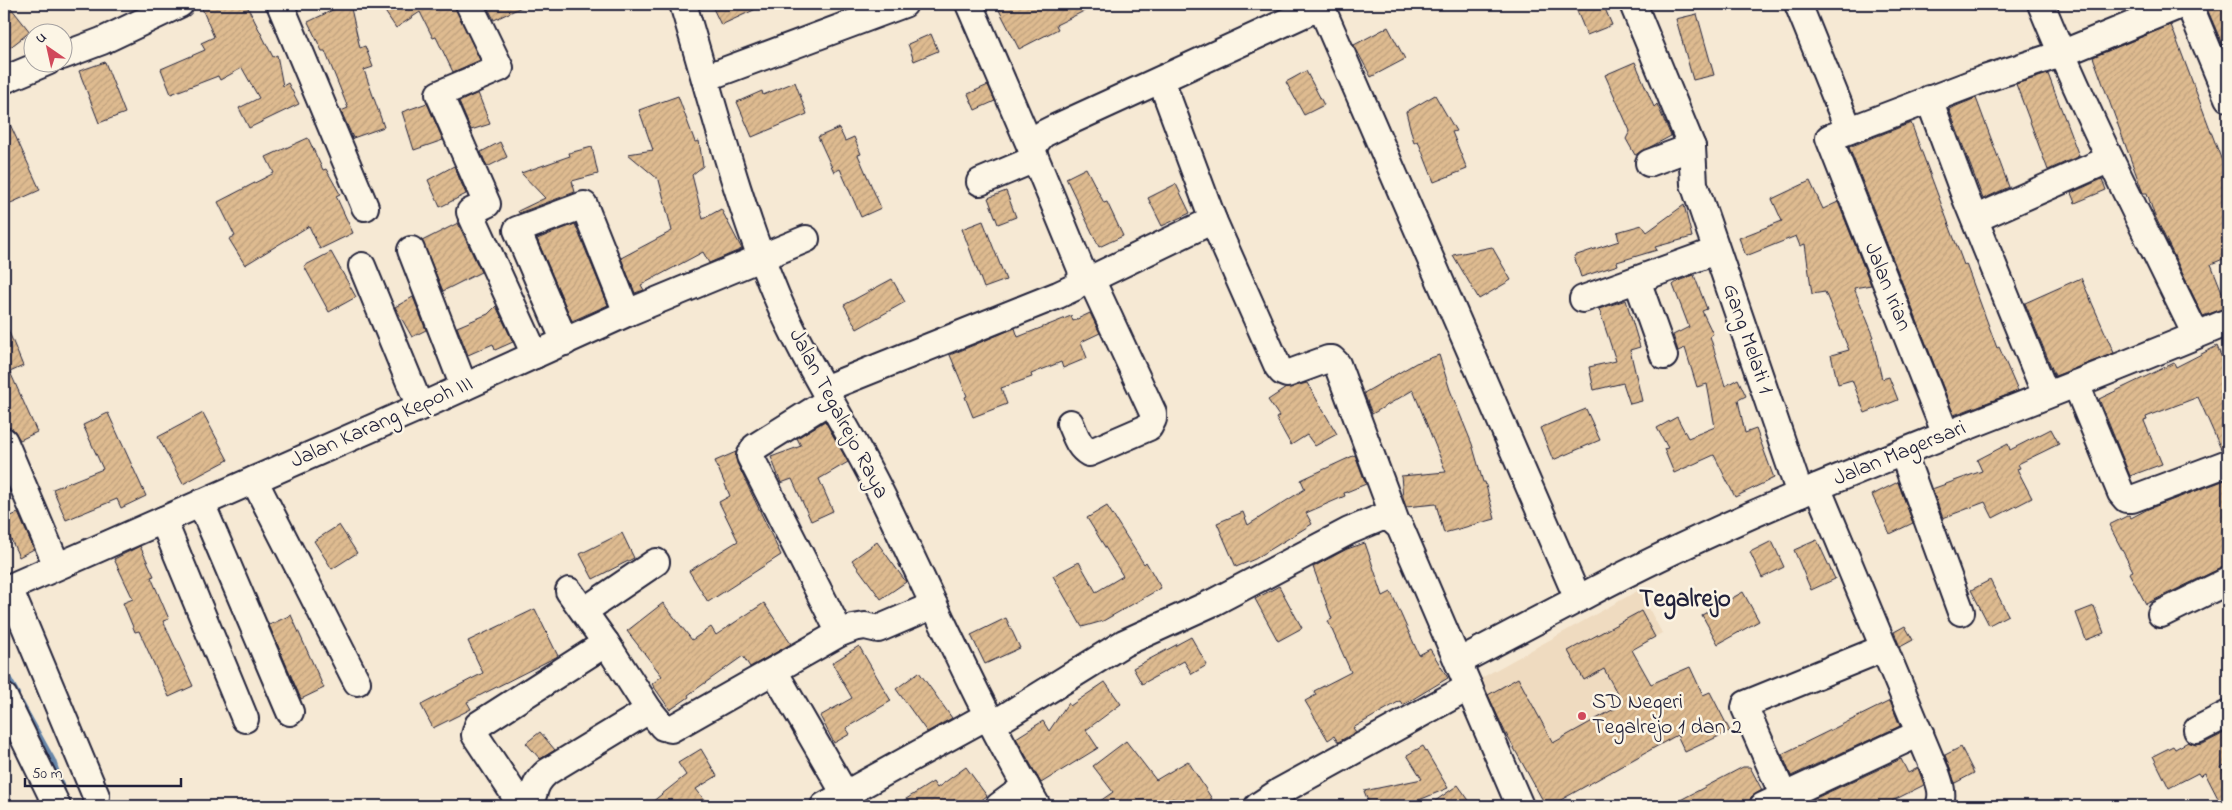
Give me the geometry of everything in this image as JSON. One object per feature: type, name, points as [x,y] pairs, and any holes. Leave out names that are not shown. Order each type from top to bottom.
[{"type":"street","points":[[280,4],[365,207]]},
{"type":"street","points":[[469,4],[500,68],[438,94],[487,204],[470,212],[535,355]]},
{"type":"street","name":"Jalan Tegalrejo Raya","points":[[683,4],[762,258],[795,338],[870,470],[964,672],[1032,796]]},
{"type":"street","points":[[705,78],[874,9],[904,4]]},
{"type":"street","points":[[969,4],[1081,269],[1153,413],[1153,419],[1149,426],[1089,452],[1084,450],[1079,443],[1070,423]]},
{"type":"street","name":"Gang Melati 1","points":[[1633,4],[1692,147],[1694,184],[1716,251],[1808,490],[1884,648],[1920,733],[1941,787],[1942,800],[1939,806]]},
{"type":"street","name":"Jalan Irian","points":[[1798,4],[1839,134],[1946,436]]},
{"type":"street","points":[[2041,4],[2110,159],[2196,336]]},
{"type":"street","points":[[1839,134],[1929,99],[2062,54],[2183,4]]},
{"type":"street","points":[[2189,4],[2228,98]]},
{"type":"street","points":[[980,182],[1033,154],[1037,141],[1049,131],[1321,5],[1578,599]]},
{"type":"street","points":[[72,52],[102,41],[171,6]]},
{"type":"street","points":[[4,80],[23,72]]},
{"type":"street","points":[[1161,80],[1213,220],[1278,367],[1287,374],[1328,359],[1332,359],[1337,364],[1396,522],[1520,806]]},
{"type":"street","points":[[1929,99],[1974,219],[2046,395]]},
{"type":"street","points":[[1649,163],[1692,147]]},
{"type":"street","points":[[1974,219],[2110,159]]},
{"type":"street","points":[[565,342],[518,230],[584,205],[627,313]]},
{"type":"street","points":[[840,634],[750,456],[756,447],[827,394],[1058,295],[1086,279],[1213,220]]},
{"type":"street","name":"Jalan Karang Kepoh III","points":[[6,589],[420,407],[627,313],[806,239]]},
{"type":"street","points":[[411,250],[464,387]]},
{"type":"street","points":[[1583,299],[1716,251]]},
{"type":"street","points":[[362,266],[420,407]]},
{"type":"street","points":[[1638,280],[1664,356]]},
{"type":"street","name":"Jalan Magersari","points":[[1458,662],[1630,571],[1808,490],[2228,322]]},
{"type":"street","points":[[2076,384],[2121,494],[2126,499],[2132,499],[2228,463]]},
{"type":"street","points":[[4,442],[57,566]]},
{"type":"street","points":[[1903,452],[1961,612]]},
{"type":"street","points":[[254,480],[357,682]]},
{"type":"street","points":[[201,503],[290,712]]},
{"type":"street","points":[[774,671],[834,800],[989,720],[1124,643],[1214,602],[1349,531],[1380,518],[1390,518],[1396,522]]},
{"type":"street","points":[[163,520],[245,719]]},
{"type":"street","points":[[656,562],[576,601],[606,643],[648,710],[663,727],[671,729],[840,634],[853,628],[865,626],[878,629],[934,605]]},
{"type":"street","points":[[2161,614],[2228,581]]},
{"type":"street","points":[[6,589],[96,796]]},
{"type":"street","points":[[522,806],[475,735],[478,725],[606,643]]},
{"type":"street","points":[[1884,648],[1746,704],[1745,708],[1774,802],[1920,733]]},
{"type":"street","points":[[1258,806],[1279,792],[1469,687]]},
{"type":"street","points":[[4,697],[44,784],[57,806]]},
{"type":"street","points":[[527,806],[531,801],[534,786],[548,772],[648,710]]},
{"type":"street","points":[[2197,730],[2228,714]]},
{"type":"street","points":[[999,806],[1032,796]]},
{"type":"shaded area","name":"SD Negeri Tegalrejo 1 dan 2","points":[[1639,590],[1662,633],[1632,650],[1679,735],[1550,806],[1546,806],[1476,681]]},
{"type":"building","points":[[4,4],[8,4],[22,22],[22,38],[4,52]]},
{"type":"building","points":[[246,4],[273,57],[277,55],[283,86],[288,83],[299,104],[249,128],[239,108],[259,98],[242,68],[220,80],[218,76],[171,94],[161,69],[205,50],[201,43],[214,37],[201,6]]},
{"type":"building","points":[[345,4],[350,4],[360,48],[365,46],[373,67],[364,70],[384,127],[353,138],[341,111],[348,108],[325,51],[322,51],[308,22]]},
{"type":"building","points":[[380,4],[454,4],[480,60],[453,72],[436,37],[433,38],[420,12],[396,28]]},
{"type":"building","points":[[486,4],[528,4],[494,20]]},
{"type":"building","points":[[711,4],[767,4],[721,25]]},
{"type":"building","points":[[1011,4],[1098,4],[1056,25],[1058,29],[1019,49],[999,10]]},
{"type":"building","points":[[1574,4],[1603,4],[1612,25],[1587,35]]},
{"type":"building","points":[[2205,4],[2228,4],[2228,43],[2223,46]]},
{"type":"building","points":[[1697,14],[1714,75],[1693,80],[1676,19]]},
{"type":"building","points":[[2171,25],[2228,177],[2228,257],[2211,264],[2228,307],[2203,316],[2154,214],[2147,193],[2143,193],[2093,57]]},
{"type":"building","points":[[1388,27],[1405,59],[1371,77],[1354,45]]},
{"type":"building","points":[[931,34],[938,51],[914,61],[908,44]]},
{"type":"building","points":[[105,62],[125,113],[99,123],[79,71]]},
{"type":"building","points":[[1635,62],[1654,107],[1657,104],[1671,136],[1635,155],[1626,139],[1630,131],[1605,75]]},
{"type":"building","points":[[1306,71],[1324,105],[1304,115],[1286,82]]},
{"type":"building","points":[[2048,74],[2079,156],[2048,170],[2016,84]]},
{"type":"building","points":[[795,82],[807,114],[752,137],[737,102],[762,91],[763,95]]},
{"type":"building","points":[[988,85],[995,101],[975,110],[968,94]]},
{"type":"building","points":[[478,93],[490,124],[471,130],[459,102]]},
{"type":"building","points":[[1435,95],[1456,131],[1452,132],[1467,169],[1434,182],[1418,141],[1414,143],[1406,112]]},
{"type":"building","points":[[678,96],[695,142],[699,141],[703,166],[692,175],[703,219],[721,209],[742,249],[709,263],[703,252],[641,285],[644,290],[635,293],[621,258],[672,231],[659,180],[628,154],[653,150],[639,110]]},
{"type":"building","points":[[1976,98],[2009,187],[1983,199],[1949,109]]},
{"type":"building","points":[[427,103],[443,140],[414,150],[402,112]]},
{"type":"building","points":[[4,111],[40,190],[4,206]]},
{"type":"building","points":[[1911,123],[1997,348],[1999,347],[2018,391],[1954,415],[1849,147]]},
{"type":"building","points":[[839,128],[845,141],[854,137],[861,154],[858,155],[881,208],[861,217],[840,169],[834,172],[818,137]]},
{"type":"building","points":[[308,138],[323,170],[326,169],[340,194],[336,196],[353,233],[320,249],[309,226],[245,265],[229,239],[235,236],[218,202],[274,173],[266,157]]},
{"type":"building","points":[[500,142],[507,157],[487,167],[481,152]]},
{"type":"building","points":[[592,147],[598,174],[572,181],[575,192],[519,213],[518,211],[545,198],[521,173],[570,156],[569,153]]},
{"type":"building","points":[[454,166],[466,194],[440,207],[428,180]]},
{"type":"building","points":[[1086,168],[1104,203],[1107,202],[1123,236],[1099,247],[1066,178]]},
{"type":"building","points":[[2102,179],[2106,190],[2075,203],[2071,193]]},
{"type":"building","points":[[1810,181],[1823,209],[1838,202],[1871,285],[1854,288],[1874,337],[1872,338],[1882,379],[1889,377],[1898,400],[1865,413],[1852,380],[1838,384],[1831,355],[1849,350],[1825,292],[1812,294],[1805,244],[1800,246],[1796,236],[1746,256],[1739,238],[1782,221],[1772,199]]},
{"type":"building","points":[[1176,184],[1190,213],[1162,226],[1148,198]]},
{"type":"building","points":[[1006,191],[1016,217],[998,224],[988,198]]},
{"type":"building","points":[[1684,205],[1692,237],[1655,247],[1657,250],[1617,262],[1618,265],[1581,277],[1574,256],[1619,241],[1617,232],[1642,225],[1647,232]]},
{"type":"building","points":[[983,221],[1006,280],[984,288],[962,229]]},
{"type":"building","points":[[458,223],[481,272],[443,291],[422,241]]},
{"type":"building","points":[[575,224],[608,305],[572,321],[537,239]]},
{"type":"building","points":[[1492,247],[1511,280],[1479,299],[1453,255]]},
{"type":"building","points":[[331,252],[356,297],[329,312],[304,266]]},
{"type":"building","points":[[1694,275],[1707,309],[1702,311],[1713,334],[1710,336],[1725,386],[1738,379],[1746,396],[1738,400],[1745,433],[1756,429],[1774,478],[1735,497],[1714,455],[1674,473],[1664,449],[1668,448],[1657,428],[1677,417],[1688,438],[1715,427],[1707,384],[1697,387],[1685,348],[1678,351],[1673,335],[1689,327],[1673,285]]},
{"type":"building","points":[[2081,278],[2114,353],[2055,376],[2025,303]]},
{"type":"building","points":[[892,279],[905,302],[857,329],[844,305]]},
{"type":"building","points":[[413,297],[426,330],[412,337],[395,307]]},
{"type":"building","points":[[1626,300],[1640,347],[1630,350],[1642,401],[1630,404],[1623,383],[1594,390],[1589,367],[1616,361],[1599,309]]},
{"type":"building","points":[[496,306],[513,342],[495,350],[493,344],[468,355],[457,327],[488,314]]},
{"type":"building","points":[[1090,313],[1100,333],[1081,342],[1087,358],[1063,368],[1061,362],[1031,374],[1032,377],[1001,388],[1007,404],[973,417],[965,397],[967,396],[950,355],[1015,328],[1018,337],[1071,316],[1073,321]]},
{"type":"building","points":[[4,320],[23,366],[10,372],[37,432],[20,440],[13,429],[4,426]]},
{"type":"building","points":[[2217,346],[2228,373],[2228,448],[2221,449],[2198,397],[2146,417],[2147,420],[2144,421],[2162,464],[2130,476],[2099,399],[2174,363],[2176,367]]},
{"type":"building","points":[[1439,355],[1450,390],[1472,444],[1483,482],[1485,482],[1495,519],[1444,533],[1436,504],[1406,507],[1403,497],[1401,476],[1446,472],[1413,390],[1372,414],[1364,393],[1416,363]]},
{"type":"building","points":[[1307,383],[1337,434],[1315,446],[1307,435],[1291,445],[1276,418],[1279,416],[1268,400],[1286,388]]},
{"type":"building","points":[[1586,409],[1600,440],[1553,460],[1540,428]]},
{"type":"building","points":[[108,413],[146,496],[121,508],[117,499],[66,520],[53,489],[103,469],[83,425]]},
{"type":"building","points":[[203,413],[228,460],[183,484],[158,437]]},
{"type":"building","points":[[825,421],[848,462],[819,479],[833,511],[811,521],[792,479],[781,483],[771,457],[801,446],[797,438]]},
{"type":"building","points":[[2051,429],[2059,444],[2018,464],[2020,468],[2017,469],[2032,498],[1993,518],[1985,502],[1943,518],[1932,489],[1982,471],[1977,460],[2008,444],[2010,450]]},
{"type":"building","points":[[736,452],[737,463],[781,555],[708,602],[689,571],[738,541],[719,502],[730,496],[715,461]]},
{"type":"building","points":[[1355,455],[1366,484],[1344,493],[1345,496],[1306,513],[1312,524],[1255,559],[1236,567],[1217,523],[1243,512],[1248,525],[1305,489],[1301,480]]},
{"type":"building","points":[[2228,479],[2228,566],[2146,604],[2129,573],[2133,571],[2109,525],[2129,515],[2131,518],[2148,509]]},
{"type":"building","points":[[1898,482],[1913,523],[1890,534],[1872,495]]},
{"type":"building","points":[[1107,506],[1144,564],[1146,562],[1161,588],[1103,621],[1082,627],[1053,576],[1079,562],[1096,592],[1123,576],[1087,518]]},
{"type":"building","points":[[18,513],[34,549],[19,557],[4,524],[4,519]]},
{"type":"building","points":[[339,525],[357,553],[332,569],[314,541]]},
{"type":"building","points":[[622,533],[634,558],[593,579],[580,554]]},
{"type":"building","points":[[1817,540],[1835,579],[1811,590],[1794,550]]},
{"type":"building","points":[[1772,541],[1784,567],[1762,578],[1750,552]]},
{"type":"building","points":[[877,542],[906,582],[881,599],[852,560]]},
{"type":"building","points":[[1365,543],[1383,596],[1391,592],[1419,655],[1430,649],[1448,678],[1403,705],[1400,701],[1353,728],[1356,732],[1338,742],[1334,736],[1328,740],[1305,701],[1316,695],[1314,691],[1351,672],[1328,621],[1332,619],[1313,567],[1347,549]]},
{"type":"building","points":[[140,546],[154,576],[151,577],[169,619],[163,621],[193,686],[169,697],[139,631],[135,632],[123,603],[133,599],[114,559]]},
{"type":"building","points":[[1990,580],[2008,615],[1989,625],[1971,590]]},
{"type":"building","points":[[1279,586],[1302,628],[1278,641],[1255,599]]},
{"type":"building","points":[[1743,592],[1759,621],[1718,644],[1702,615]]},
{"type":"building","points":[[663,603],[692,640],[711,627],[716,635],[764,603],[791,644],[750,667],[743,656],[670,710],[652,684],[662,676],[627,631]]},
{"type":"building","points":[[2094,606],[2104,633],[2086,640],[2076,613]]},
{"type":"building","points":[[535,609],[558,656],[467,702],[471,709],[433,728],[421,705],[483,673],[468,641]]},
{"type":"building","name":"SD Negeri Tegalrejo 1 dan 2","points":[[1641,611],[1655,637],[1632,650],[1651,684],[1690,667],[1703,695],[1710,692],[1730,731],[1685,752],[1677,735],[1550,806],[1546,806],[1505,732],[1488,695],[1518,678],[1553,743],[1623,704],[1604,669],[1584,680],[1568,651]]},
{"type":"building","points":[[291,615],[324,688],[301,699],[269,625]]},
{"type":"building","points":[[1006,618],[1020,648],[985,664],[971,635]]},
{"type":"building","points":[[1905,626],[1913,640],[1900,647],[1894,632]]},
{"type":"building","points":[[1191,637],[1207,665],[1192,674],[1184,661],[1142,684],[1133,668]]},
{"type":"building","points":[[859,646],[891,701],[846,728],[850,734],[834,743],[820,716],[852,698],[832,663]]},
{"type":"building","points":[[919,672],[952,718],[927,732],[896,689]]},
{"type":"building","points":[[1105,682],[1121,704],[1086,730],[1098,748],[1041,783],[1016,738],[1043,721],[1049,731],[1068,703],[1070,706]]},
{"type":"building","points":[[1890,701],[1900,726],[1791,776],[1782,754]]},
{"type":"building","points":[[2228,731],[2228,763],[2221,767],[2228,780],[2228,806],[2222,806],[2205,773],[2200,776],[2198,773],[2169,788],[2153,756],[2173,746],[2175,749],[2188,742],[2196,745],[2203,744]]},
{"type":"building","points":[[540,732],[555,750],[540,759],[526,743]]},
{"type":"building","points":[[1126,741],[1156,780],[1188,761],[1212,799],[1199,806],[1178,806],[1173,798],[1163,806],[1093,806],[1113,792],[1093,766]]},
{"type":"building","points":[[1423,746],[1448,788],[1405,806],[1370,806],[1364,791],[1422,779],[1407,755]]},
{"type":"building","points":[[1961,747],[1974,773],[1955,783],[1945,755]]},
{"type":"building","points":[[701,749],[717,776],[696,789],[709,806],[647,806],[686,775],[678,763]]},
{"type":"building","points":[[1901,759],[1908,773],[1918,768],[1924,785],[1892,801],[1895,806],[1807,806],[1805,803]]},
{"type":"building","points":[[966,767],[987,796],[973,806],[961,806],[956,799],[948,804],[949,806],[895,806],[933,782],[937,788]]},
{"type":"building","points":[[1743,767],[1750,767],[1762,790],[1751,797],[1748,806],[1669,806]]},
{"type":"building","points":[[1458,785],[1473,806],[1428,806]]},
{"type":"waterway","points":[[4,670],[17,694]]},
{"type":"waterway","points":[[21,703],[53,761],[63,791]]},
{"type":"place","name":"SD Negeri Tegalrejo 1 dan 2","points":[[1582,716]]},
{"type":"district","name":"Tegalrejo","points":[[1685,600]]}]
